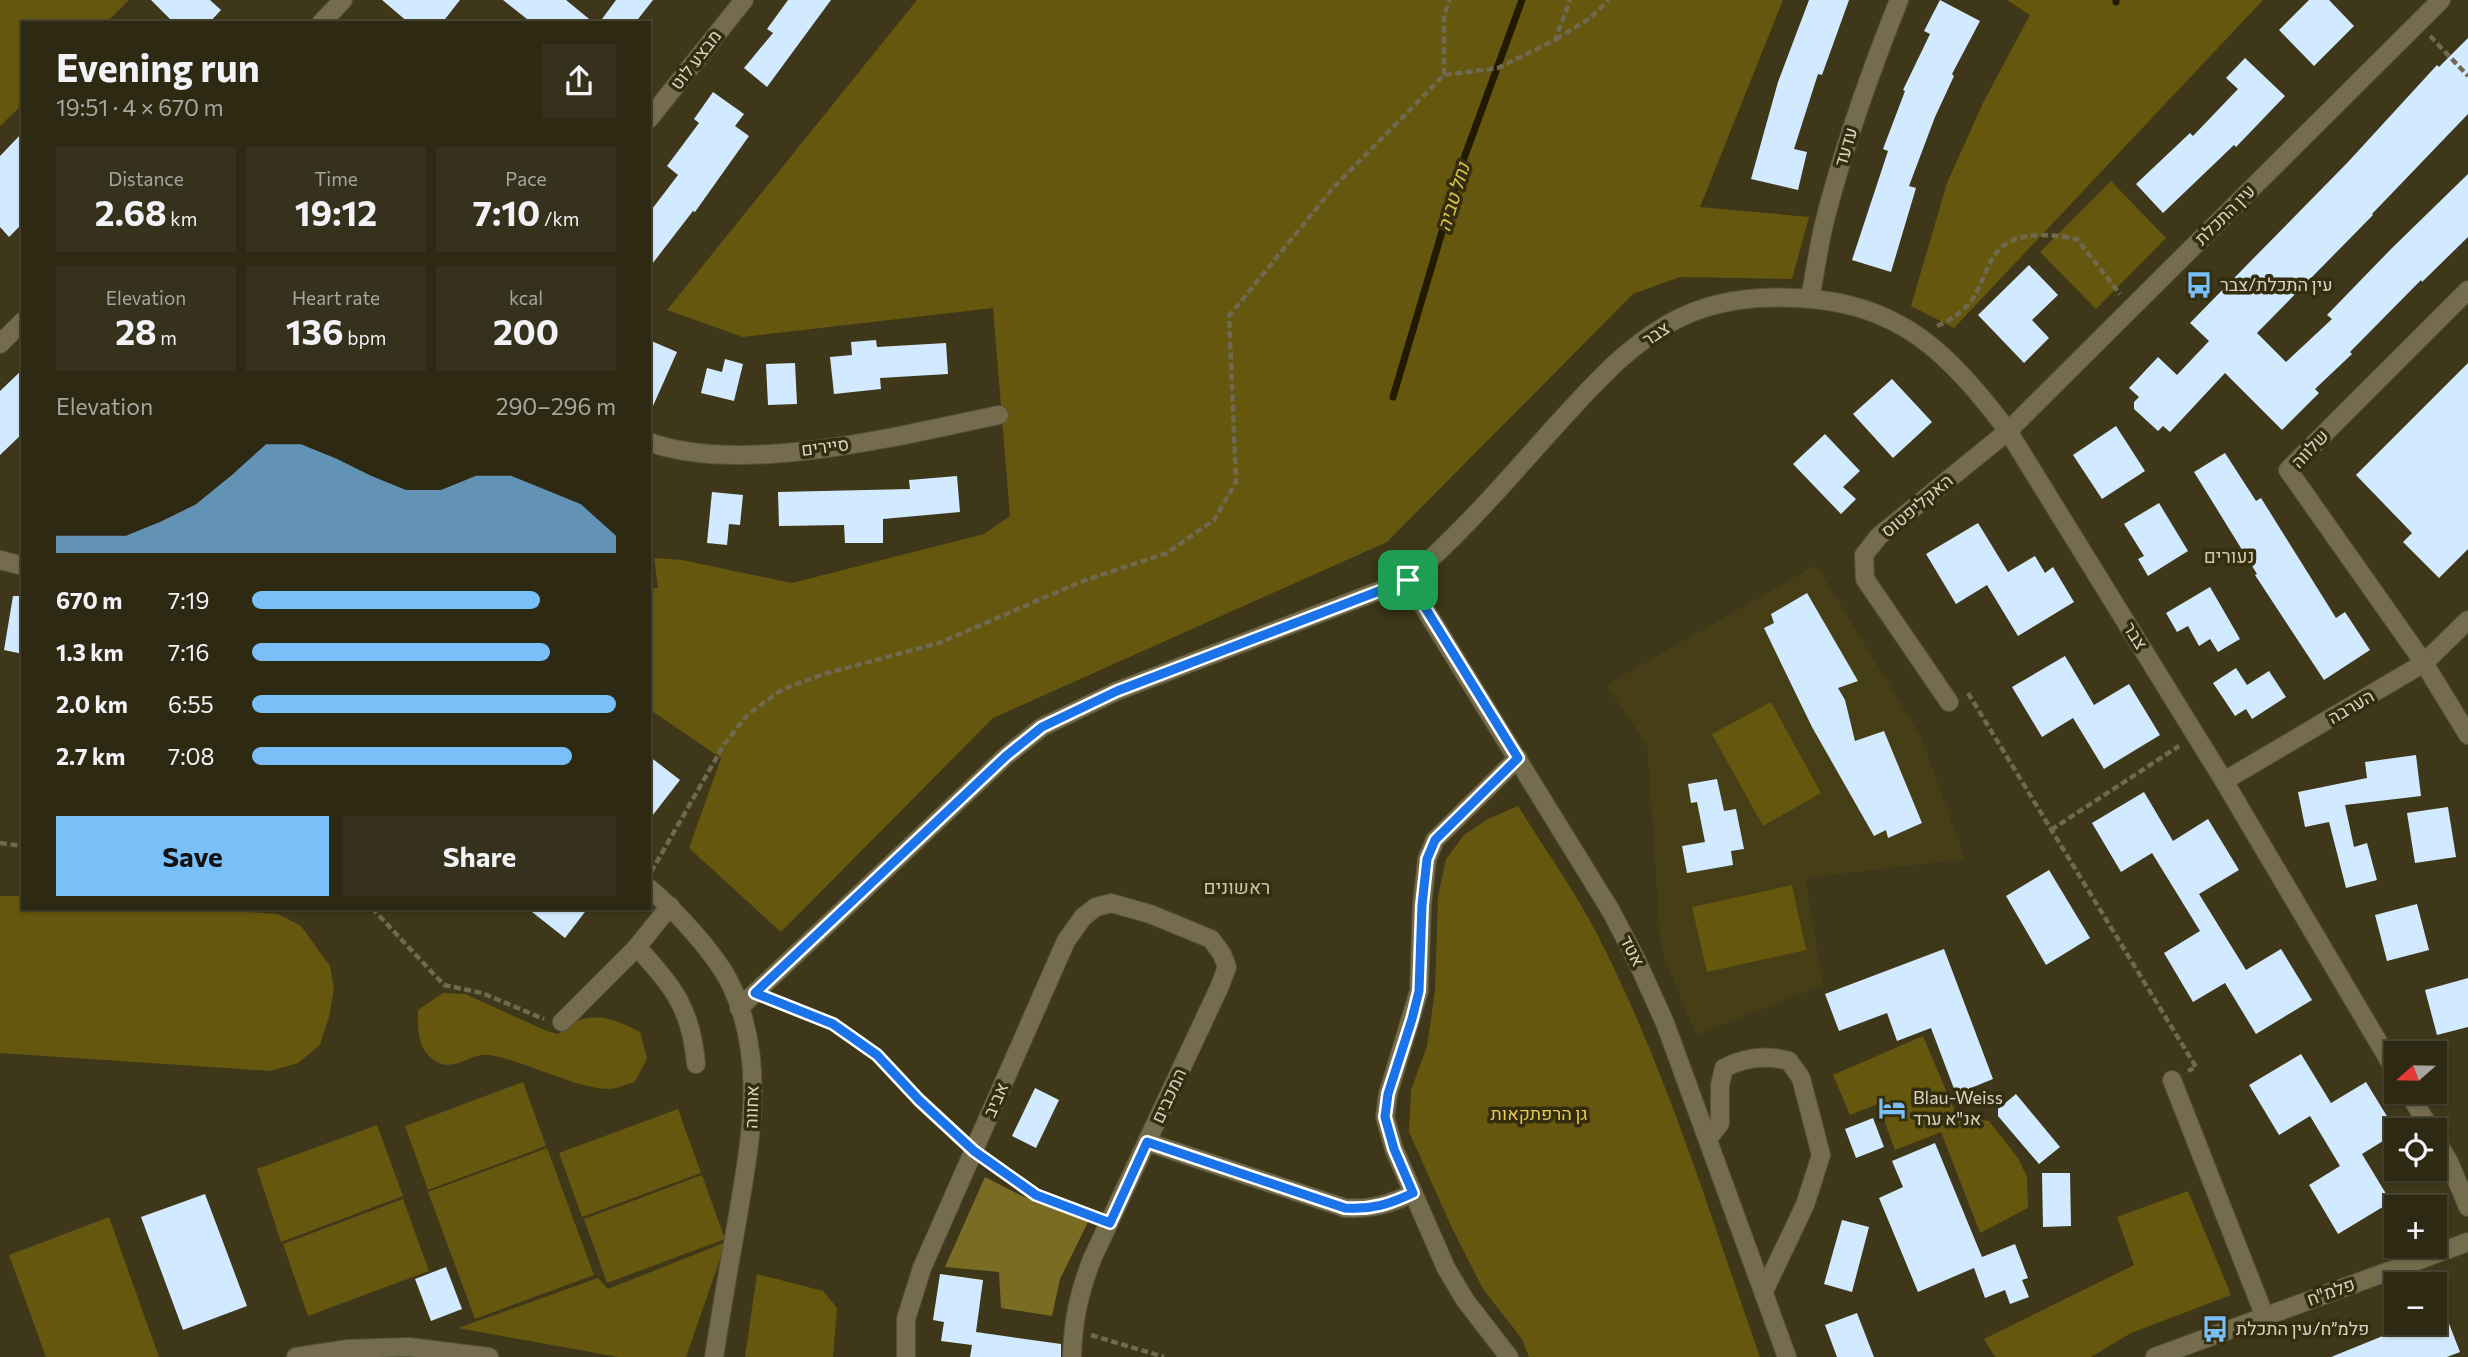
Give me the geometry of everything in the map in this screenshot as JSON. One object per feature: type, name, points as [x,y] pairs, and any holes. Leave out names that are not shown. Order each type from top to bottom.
[{"type":"street","points":[[323,21],[343,0]]},
{"type":"street","name":"מבצע לוט","points":[[651,117],[744,0]]},
{"type":"street","name":"עדעד","points":[[1810,298],[1824,226],[1842,159],[1863,93],[1899,0]]},
{"type":"street","name":"עין התכלת","points":[[2008,431],[2441,0]]},
{"type":"street","name":"שלווה","points":[[2424,663],[2288,470],[2468,290]]},
{"type":"street","name":"צבר","points":[[739,1009],[1006,756],[1042,727],[1117,691],[1408,580],[1439,553],[1580,399],[1623,357],[1657,330],[1692,312],[1729,301],[1771,296],[1810,298],[1853,306],[1903,325],[1940,352],[1975,387],[2008,431],[2196,735],[2384,1052]]},
{"type":"street","points":[[0,344],[21,323]]},
{"type":"street","name":"סיירים","points":[[651,443],[667,448],[725,455],[798,450],[875,440],[999,415]]},
{"type":"street","name":"האקליפטוס","points":[[1949,702],[1865,579],[1864,555],[1880,536],[2008,431]]},
{"type":"street","points":[[0,560],[21,565]]},
{"type":"street","name":"אטד","points":[[1408,580],[1611,911],[1637,961],[1665,1023],[1787,1357]]},
{"type":"street","name":"הערבה","points":[[2224,781],[2424,663],[2468,620]]},
{"type":"street","points":[[2424,663],[2468,735]]},
{"type":"street","points":[[1509,1357],[1458,1289],[1446,1268],[1394,1149],[1385,1117],[1388,1094],[1419,991],[1422,905],[1427,859],[1435,840],[1518,758]]},
{"type":"street","name":"אחווה","points":[[651,890],[670,906],[703,945],[731,985],[747,1032],[754,1084],[751,1133],[714,1357]]},
{"type":"street","name":"אביב","points":[[906,1357],[906,1319],[922,1268],[1066,941],[1083,917],[1096,907],[1111,903],[1150,914]]},
{"type":"street","points":[[556,1020],[637,947],[670,906]]},
{"type":"street","name":"המכבים","points":[[1072,1357],[1073,1329],[1080,1292],[1227,967],[1222,954],[1210,939],[1150,914]]},
{"type":"street","points":[[637,947],[665,978],[682,1004],[694,1035],[696,1064]]},
{"type":"street","points":[[1708,1139],[1720,1122],[1720,1085],[1724,1068],[1737,1061],[1760,1057],[1789,1061],[1801,1078],[1821,1155],[1805,1205],[1764,1291]]},
{"type":"street","points":[[2172,1080],[2265,1317]]},
{"type":"street","points":[[1147,1142],[1345,1208],[1365,1210],[1413,1193]]},
{"type":"street","points":[[2447,1159],[2468,1207]]},
{"type":"street","name":"פלמ\"ח","points":[[2155,1357],[2468,1242]]},
{"type":"street","points":[[296,1357],[348,1349],[409,1347],[489,1357]]},
{"type":"path","points":[[1444,75],[1444,15],[1450,0]]},
{"type":"path","points":[[1555,40],[1570,0]]},
{"type":"path","points":[[651,871],[725,743],[748,714],[783,689],[824,674],[939,643],[1083,581],[1167,553],[1214,520],[1236,482],[1228,316],[1333,188],[1444,75],[1498,68],[1555,40],[1589,19],[1609,0]]},
{"type":"path","points":[[2417,24],[2468,76]]},
{"type":"path","points":[[1917,335],[1954,318],[1972,299],[1989,264],[2006,244],[2028,236],[2057,235],[2077,239],[2130,309]]},
{"type":"path","points":[[1949,702],[1966,689],[2196,1067],[2172,1080]]},
{"type":"path","points":[[2052,830],[2196,735]]},
{"type":"path","points":[[0,843],[21,846]]},
{"type":"path","points":[[373,910],[444,985],[482,993],[542,1020],[556,1020]]},
{"type":"path","points":[[755,993],[833,1024],[877,1055],[919,1100],[974,1151],[1036,1195],[1110,1223]]},
{"type":"path","points":[[1073,1329],[1164,1357]]},
{"type":"shaded area","points":[[1816,565],[1920,735],[1965,859],[1805,878],[1823,985],[1696,1035],[1661,949],[1647,745],[1606,685]]},
{"type":"shaded area","points":[[985,1177],[1022,1196],[1088,1222],[1060,1279],[1052,1316],[1001,1308],[999,1272],[945,1267]]},
{"type":"green space","points":[[0,0],[129,0],[108,21],[21,21],[21,106],[0,126]]},
{"type":"green space","points":[[917,0],[1783,0],[1700,207],[1809,217],[1792,279],[1680,277],[1633,294],[1387,542],[993,718],[781,932],[689,848],[721,758],[651,710],[651,589],[658,588],[654,558],[682,560],[792,583],[984,534],[1010,516],[993,308],[743,337],[667,310]]},
{"type":"green space","points":[[2007,0],[2263,0],[1954,328],[1911,306],[1947,183],[1983,103],[2030,15]]},
{"type":"green space","points":[[2111,181],[2166,238],[2096,309],[2040,252]]},
{"type":"green space","points":[[1771,702],[1821,793],[1763,826],[1712,734]]},
{"type":"green space","name":"גן הרפתקאות","points":[[1518,806],[1597,934],[1645,1037],[1686,1143],[1760,1357],[1529,1357],[1522,1339],[1483,1289],[1409,1132],[1411,1090],[1427,1046],[1435,991],[1438,896],[1446,859],[1464,835],[1488,819]]},
{"type":"green space","points":[[1792,885],[1806,950],[1707,972],[1692,907]]},
{"type":"green space","points":[[0,896],[21,896],[21,910],[223,910],[278,914],[301,926],[330,966],[334,989],[320,1045],[298,1063],[271,1071],[0,1053]]},
{"type":"green space","points":[[443,993],[465,994],[558,1034],[572,1023],[585,1018],[618,1022],[640,1032],[647,1058],[635,1082],[609,1089],[580,1084],[489,1055],[476,1056],[450,1065],[437,1062],[422,1046],[418,1010]]},
{"type":"green space","points":[[1923,1036],[1956,1114],[1989,1121],[2018,1158],[2027,1177],[2028,1208],[1980,1233],[1941,1132],[1895,1150],[1878,1104],[1850,1115],[1833,1075]]},
{"type":"green space","points":[[523,1082],[546,1146],[428,1190],[405,1126]]},
{"type":"green space","points":[[678,1109],[701,1173],[582,1217],[559,1153]]},
{"type":"green space","points":[[377,1125],[403,1196],[281,1242],[257,1169]]},
{"type":"green space","points":[[547,1148],[594,1275],[475,1319],[428,1192]]},
{"type":"green space","points":[[702,1175],[725,1239],[607,1283],[584,1219]]},
{"type":"green space","points":[[2188,1191],[2231,1295],[2131,1333],[2091,1357],[1995,1357],[1984,1339],[2134,1265],[2117,1217]]},
{"type":"green space","points":[[403,1199],[429,1271],[308,1316],[283,1244]]},
{"type":"green space","points":[[109,1217],[159,1357],[46,1357],[9,1255]]},
{"type":"green space","points":[[726,1242],[686,1357],[618,1357],[458,1328],[598,1278],[608,1289]]},
{"type":"green space","points":[[757,1274],[823,1291],[837,1308],[833,1357],[745,1357]]},
{"type":"building","points":[[151,0],[210,0],[221,10],[211,21],[172,21]]},
{"type":"building","points":[[382,0],[460,0],[444,21],[407,21]]},
{"type":"building","points":[[503,0],[566,0],[592,21],[529,21]]},
{"type":"building","points":[[616,0],[653,0],[637,21],[600,21]]},
{"type":"building","points":[[788,0],[831,0],[767,87],[744,68],[773,33],[767,29]]},
{"type":"building","points":[[1809,0],[1849,0],[1822,75],[1818,74],[1794,149],[1807,152],[1798,190],[1751,179],[1778,82]]},
{"type":"building","points":[[1940,0],[1980,21],[1952,74],[1954,76],[1909,186],[1916,188],[1891,272],[1852,260],[1888,151],[1883,149],[1905,91],[1903,90],[1930,34],[1924,31]]},
{"type":"building","points":[[2309,0],[2329,0],[2354,26],[2314,66],[2279,30]]},
{"type":"building","points":[[2468,38],[2468,114],[2257,333],[2286,362],[2332,319],[2327,315],[2468,174],[2468,237],[2350,352],[2352,354],[2315,389],[2319,393],[2282,430],[2225,373],[2170,432],[2163,426],[2158,431],[2134,409],[2134,402],[2139,397],[2129,388],[2158,357],[2177,375],[2209,341],[2190,323],[2348,162],[2437,65],[2439,67]]},
{"type":"building","points":[[2245,58],[2285,96],[2236,147],[2234,145],[2163,213],[2136,184],[2190,133],[2193,136],[2238,89],[2226,78]]},
{"type":"building","points":[[713,92],[744,114],[735,126],[749,136],[695,212],[693,211],[651,265],[651,210],[678,175],[667,166],[699,123],[694,119]]},
{"type":"building","points":[[21,134],[21,225],[9,237],[0,227],[0,156]]},
{"type":"building","points":[[2029,265],[2058,295],[2032,320],[2049,338],[2024,363],[1978,315]]},
{"type":"building","points":[[876,340],[877,347],[946,343],[948,374],[880,378],[881,389],[834,394],[830,357],[852,355],[851,342]]},
{"type":"building","points":[[651,341],[677,352],[651,410]]},
{"type":"building","points":[[725,359],[743,364],[734,401],[701,393],[707,368],[722,372]]},
{"type":"building","points":[[795,363],[797,404],[768,405],[766,364]]},
{"type":"building","points":[[2468,363],[2468,549],[2439,578],[2403,542],[2412,533],[2356,475]]},
{"type":"building","points":[[21,371],[21,435],[0,455],[0,391]]},
{"type":"building","points":[[1892,379],[1932,422],[1893,458],[1853,414]]},
{"type":"building","points":[[2116,426],[2145,471],[2102,499],[2073,455]]},
{"type":"building","points":[[1825,434],[1860,471],[1843,487],[1856,499],[1841,514],[1793,464]]},
{"type":"building","points":[[2225,453],[2256,501],[2261,498],[2336,618],[2345,612],[2370,650],[2324,680],[2255,575],[2257,574],[2194,472]]},
{"type":"building","points":[[957,476],[960,512],[883,519],[883,543],[845,543],[844,525],[779,526],[778,492],[910,489],[909,480]]},
{"type":"building","points":[[712,492],[743,495],[740,525],[729,524],[727,545],[707,543]]},
{"type":"building","points":[[2159,503],[2188,551],[2148,576],[2138,559],[2144,556],[2124,524]]},
{"type":"building","points":[[1978,523],[2008,572],[2035,556],[2045,573],[2053,567],[2074,602],[2018,636],[1987,585],[1956,604],[1926,554]]},
{"type":"building","points":[[2210,587],[2240,639],[2218,652],[2210,639],[2199,646],[2188,626],[2177,632],[2166,613]]},
{"type":"building","points":[[1807,593],[1858,681],[1838,688],[1845,700],[1855,741],[1884,731],[1922,823],[1888,838],[1886,830],[1874,836],[1812,727],[1764,628],[1774,623],[1771,614]]},
{"type":"building","points":[[13,596],[21,596],[21,654],[4,650]]},
{"type":"building","points":[[2065,656],[2094,705],[2129,684],[2160,735],[2104,769],[2073,718],[2042,737],[2012,687]]},
{"type":"building","points":[[2236,668],[2247,685],[2269,671],[2286,697],[2252,719],[2246,709],[2235,716],[2213,683]]},
{"type":"building","points":[[2416,755],[2421,796],[2345,805],[2354,847],[2367,843],[2377,880],[2346,888],[2329,822],[2305,827],[2298,792],[2367,778],[2365,762]]},
{"type":"building","points":[[651,758],[680,780],[651,817]]},
{"type":"building","points":[[1717,779],[1724,811],[1736,809],[1744,849],[1731,851],[1733,865],[1687,873],[1682,846],[1705,842],[1697,802],[1691,803],[1688,784]]},
{"type":"building","points":[[2144,792],[2173,841],[2208,819],[2239,870],[2199,894],[2246,970],[2281,949],[2312,1000],[2256,1034],[2225,983],[2193,1002],[2164,953],[2200,931],[2152,853],[2121,872],[2092,823]]},
{"type":"building","points":[[2448,807],[2456,857],[2415,863],[2407,813]]},
{"type":"building","points":[[2049,870],[2090,938],[2046,965],[2006,896]]},
{"type":"building","points":[[2417,904],[2429,950],[2387,961],[2375,915]]},
{"type":"building","points":[[530,910],[586,910],[565,938]]},
{"type":"building","points":[[1944,949],[1993,1079],[1956,1094],[1931,1028],[1897,1041],[1887,1013],[1839,1031],[1825,994]]},
{"type":"building","points":[[2468,978],[2468,1027],[2437,1035],[2425,990]]},
{"type":"building","points":[[2301,1054],[2331,1103],[2366,1082],[2388,1118],[2384,1118],[2384,1140],[2362,1154],[2387,1195],[2384,1195],[2384,1206],[2338,1234],[2309,1185],[2340,1166],[2310,1116],[2279,1135],[2249,1085]]},
{"type":"building","points":[[1035,1088],[1059,1100],[1036,1148],[1012,1136]]},
{"type":"building","points":[[2016,1094],[2060,1147],[2039,1164],[1998,1116],[1998,1109]]},
{"type":"building","points":[[1873,1118],[1884,1147],[1856,1158],[1845,1129]]},
{"type":"building","points":[[1935,1143],[1982,1257],[2015,1244],[2028,1278],[2022,1280],[2029,1297],[2010,1304],[2005,1290],[1985,1298],[1974,1268],[1918,1292],[1879,1198],[1903,1187],[1892,1161]]},
{"type":"building","points":[[2042,1173],[2070,1173],[2071,1226],[2043,1227]]},
{"type":"building","points":[[205,1194],[247,1306],[183,1330],[141,1217]]},
{"type":"building","points":[[1842,1220],[1869,1227],[1852,1292],[1824,1284]]},
{"type":"building","points":[[446,1267],[462,1309],[431,1321],[415,1279]]},
{"type":"building","points":[[940,1274],[983,1280],[976,1332],[1061,1344],[1061,1357],[970,1357],[972,1345],[941,1341],[944,1322],[933,1320]]},
{"type":"building","points":[[1857,1313],[1874,1357],[1837,1357],[1825,1325]]},
{"type":"building","points":[[2447,1321],[2460,1352],[2447,1357],[2331,1357],[2385,1335],[2447,1335]]},
{"type":"waterway","name":"נחל טביה","points":[[1393,397],[1463,161],[1522,0]]},
{"type":"place","name":"עין התכלת/צבר","points":[[2199,285]]},
{"type":"place","name":"Blau-Weiss אנ\"א ערד","points":[[1892,1108]]},
{"type":"place","name":"פלמ״ח/עין התכלת","points":[[2215,1329]]},
{"type":"district","name":"נעורים","points":[[2229,556]]},
{"type":"district","name":"ראשונים","points":[[1237,887]]},
{"type":"route","points":[[1408,580],[1518,758],[1435,840],[1427,859],[1422,905],[1419,991],[1388,1094],[1385,1117],[1394,1149],[1413,1193],[1365,1210],[1345,1208],[1147,1142],[1110,1223],[1036,1195],[974,1151],[919,1100],[877,1055],[833,1024],[755,993],[1006,756],[1042,727],[1117,691],[1408,580]]}]
